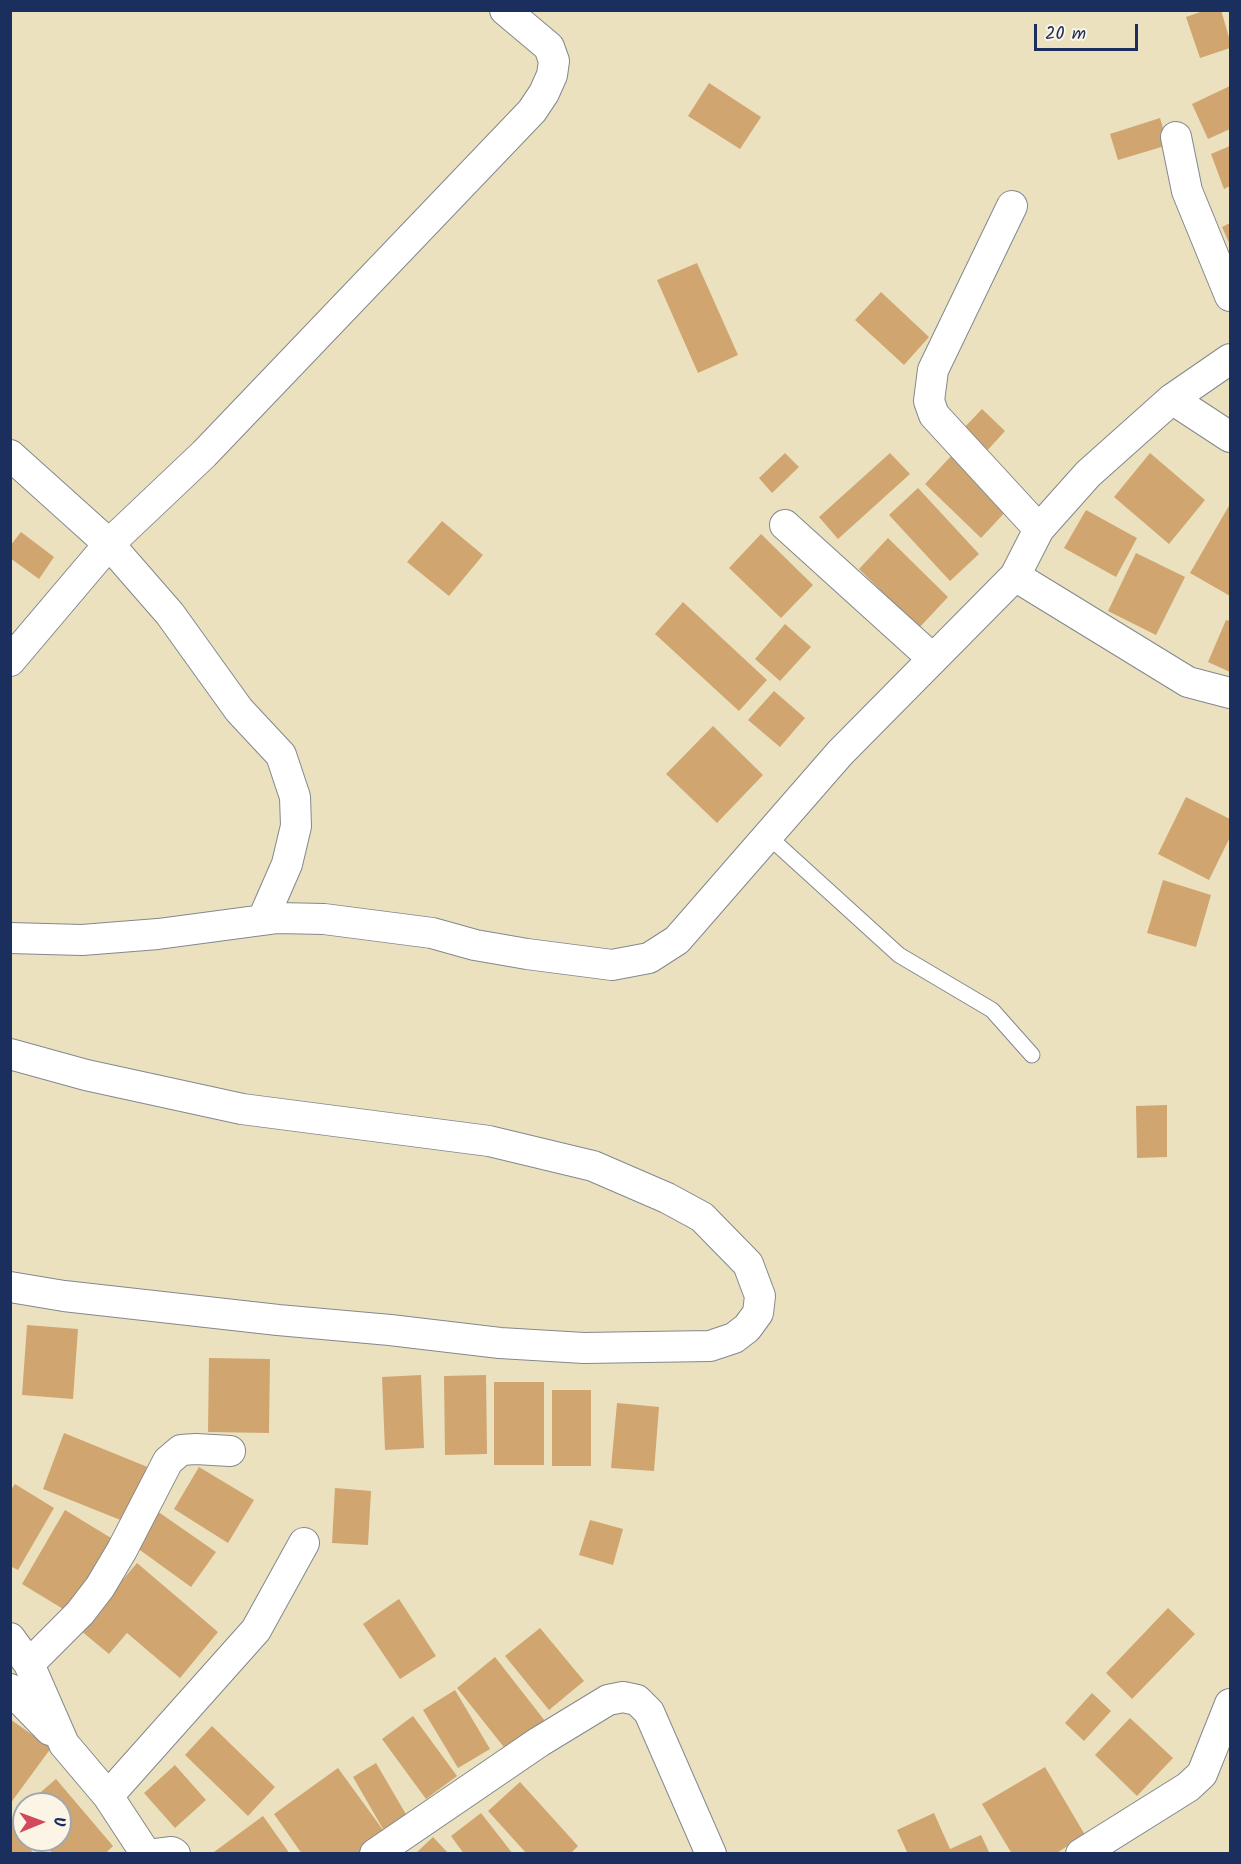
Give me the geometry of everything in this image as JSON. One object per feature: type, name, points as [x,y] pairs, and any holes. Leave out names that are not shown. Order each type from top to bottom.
[{"type":"street","points":[[10,661],[109,544],[204,454],[532,111],[552,75],[554,61],[549,47],[505,10]]},
{"type":"street","points":[[1176,137],[1187,191],[1230,296]]},
{"type":"street","points":[[1012,206],[933,370],[929,401],[934,415],[1040,529]]},
{"type":"street","points":[[10,938],[82,940],[158,934],[263,919],[324,919],[432,933],[475,945],[527,954],[612,964],[649,958],[677,940],[840,753],[1015,576],[1040,529],[1088,474],[1172,399],[1230,359]]},
{"type":"street","points":[[1172,399],[1230,437]]},
{"type":"street","points":[[10,455],[109,544],[170,614],[239,710],[281,755],[295,797],[296,826],[287,864],[263,919]]},
{"type":"street","points":[[785,525],[933,659]]},
{"type":"street","points":[[1015,576],[1188,682],[1230,693]]},
{"type":"street","points":[[10,1054],[86,1075],[242,1109],[489,1141],[593,1166],[667,1198],[702,1217],[748,1264],[760,1296],[758,1313],[747,1328],[734,1338],[710,1346],[584,1348],[500,1343],[278,1320],[64,1296],[10,1287]]},
{"type":"street","points":[[29,1664],[80,1613],[100,1587],[168,1461],[181,1450],[230,1451]]},
{"type":"street","points":[[108,1796],[256,1630],[304,1543]]},
{"type":"street","points":[[10,1638],[29,1664],[64,1744]]},
{"type":"street","points":[[10,1689],[64,1744],[108,1796],[146,1854]]},
{"type":"street","points":[[375,1854],[539,1742],[608,1700],[624,1696],[637,1700],[649,1712],[711,1854]]},
{"type":"street","points":[[1081,1854],[1188,1787],[1202,1774],[1230,1704]]},
{"type":"street","points":[[156,1854],[172,1852],[175,1854]]},
{"type":"lane","points":[[768,836],[899,955],[992,1010],[1032,1055]]},
{"type":"building","points":[[1206,10],[1221,10],[1230,48],[1200,58],[1186,17]]},
{"type":"building","points":[[709,83],[761,117],[740,149],[688,116]]},
{"type":"building","points":[[1230,86],[1230,129],[1208,139],[1192,104]]},
{"type":"building","points":[[1160,118],[1168,145],[1118,160],[1110,134]]},
{"type":"building","points":[[1230,146],[1230,186],[1224,189],[1211,154]]},
{"type":"building","points":[[1230,223],[1230,245],[1222,227]]},
{"type":"building","points":[[697,263],[738,355],[698,373],[657,280]]},
{"type":"building","points":[[881,292],[929,337],[904,365],[855,320]]},
{"type":"building","points":[[982,409],[1005,431],[985,453],[962,430]]},
{"type":"building","points":[[785,453],[799,467],[772,493],[759,478]]},
{"type":"building","points":[[890,453],[910,474],[838,539],[819,517]]},
{"type":"building","points":[[1150,453],[1205,500],[1169,544],[1114,497]]},
{"type":"building","points":[[953,454],[1010,507],[981,538],[925,484]]},
{"type":"building","points":[[918,488],[979,554],[950,581],[889,515]]},
{"type":"building","points":[[1230,504],[1230,596],[1190,573]]},
{"type":"building","points":[[1086,510],[1137,538],[1116,577],[1064,548]]},
{"type":"building","points":[[442,521],[483,555],[449,596],[407,562]]},
{"type":"building","points":[[21,532],[54,557],[39,579],[10,558],[10,546]]},
{"type":"building","points":[[761,534],[813,585],[781,618],[729,568]]},
{"type":"building","points":[[888,538],[948,597],[919,628],[859,569]]},
{"type":"building","points":[[1136,553],[1185,577],[1156,635],[1108,611]]},
{"type":"building","points":[[683,602],[767,680],[739,711],[655,634]]},
{"type":"building","points":[[1226,620],[1230,621],[1230,672],[1208,662]]},
{"type":"building","points":[[785,624],[811,647],[780,681],[755,659]]},
{"type":"building","points":[[774,691],[805,718],[780,747],[748,720]]},
{"type":"building","points":[[713,726],[763,775],[717,823],[666,774]]},
{"type":"building","points":[[1186,797],[1230,819],[1230,837],[1209,880],[1158,854]]},
{"type":"building","points":[[1163,880],[1211,895],[1196,947],[1147,933]]},
{"type":"building","points":[[1167,1105],[1167,1157],[1137,1158],[1136,1106]]},
{"type":"building","points":[[27,1325],[78,1329],[73,1399],[22,1395]]},
{"type":"building","points":[[209,1358],[270,1359],[269,1433],[208,1432]]},
{"type":"building","points":[[421,1375],[424,1448],[385,1450],[382,1377]]},
{"type":"building","points":[[486,1375],[487,1454],[445,1455],[444,1376]]},
{"type":"building","points":[[494,1382],[544,1382],[544,1465],[494,1465]]},
{"type":"building","points":[[552,1390],[591,1390],[591,1466],[552,1466]]},
{"type":"building","points":[[617,1403],[659,1407],[654,1471],[611,1468]]},
{"type":"building","points":[[64,1433],[150,1468],[128,1523],[43,1489]]},
{"type":"building","points":[[199,1467],[254,1500],[228,1543],[174,1509]]},
{"type":"building","points":[[15,1484],[54,1508],[18,1570],[10,1566],[10,1491]]},
{"type":"building","points":[[335,1488],[371,1491],[368,1545],[332,1543]]},
{"type":"building","points":[[65,1510],[116,1541],[73,1615],[22,1584]]},
{"type":"building","points":[[157,1511],[216,1552],[191,1587],[133,1545]]},
{"type":"building","points":[[590,1520],[623,1529],[613,1565],[579,1555]]},
{"type":"building","points":[[137,1563],[218,1632],[180,1678],[127,1633],[109,1654],[80,1630]]},
{"type":"building","points":[[399,1599],[436,1656],[400,1679],[363,1624]]},
{"type":"building","points":[[1168,1608],[1195,1634],[1132,1699],[1106,1673]]},
{"type":"building","points":[[540,1628],[584,1681],[549,1710],[505,1656]]},
{"type":"building","points":[[495,1657],[545,1721],[507,1751],[457,1688]]},
{"type":"building","points":[[455,1690],[490,1749],[458,1768],[423,1710]]},
{"type":"building","points":[[1092,1693],[1111,1711],[1084,1741],[1065,1723]]},
{"type":"building","points":[[413,1716],[457,1776],[426,1799],[382,1739]]},
{"type":"building","points":[[1130,1718],[1173,1758],[1137,1796],[1095,1755]]},
{"type":"building","points":[[10,1719],[51,1748],[19,1792],[12,1792],[10,1804]]},
{"type":"building","points":[[212,1726],[275,1787],[248,1816],[185,1755]]},
{"type":"building","points":[[376,1763],[407,1816],[383,1829],[353,1777]]},
{"type":"building","points":[[175,1765],[206,1800],[175,1828],[144,1793]]},
{"type":"building","points":[[1045,1767],[1085,1835],[1055,1854],[1012,1854],[982,1804]]},
{"type":"building","points":[[338,1768],[391,1841],[374,1854],[302,1854],[274,1814]]},
{"type":"building","points":[[56,1779],[67,1792],[41,1792]]},
{"type":"building","points":[[520,1782],[578,1846],[570,1854],[527,1854],[488,1811]]},
{"type":"building","points":[[72,1798],[113,1846],[105,1854],[53,1854],[51,1852],[72,1852]]},
{"type":"building","points":[[481,1813],[513,1854],[464,1854],[451,1836]]},
{"type":"building","points":[[934,1813],[950,1849],[981,1835],[990,1854],[908,1854],[897,1830]]},
{"type":"building","points":[[263,1816],[290,1854],[216,1854],[214,1852]]},
{"type":"building","points":[[12,1823],[12,1852],[33,1852],[34,1854],[10,1854],[10,1825]]},
{"type":"building","points":[[433,1837],[449,1854],[415,1854]]}]
